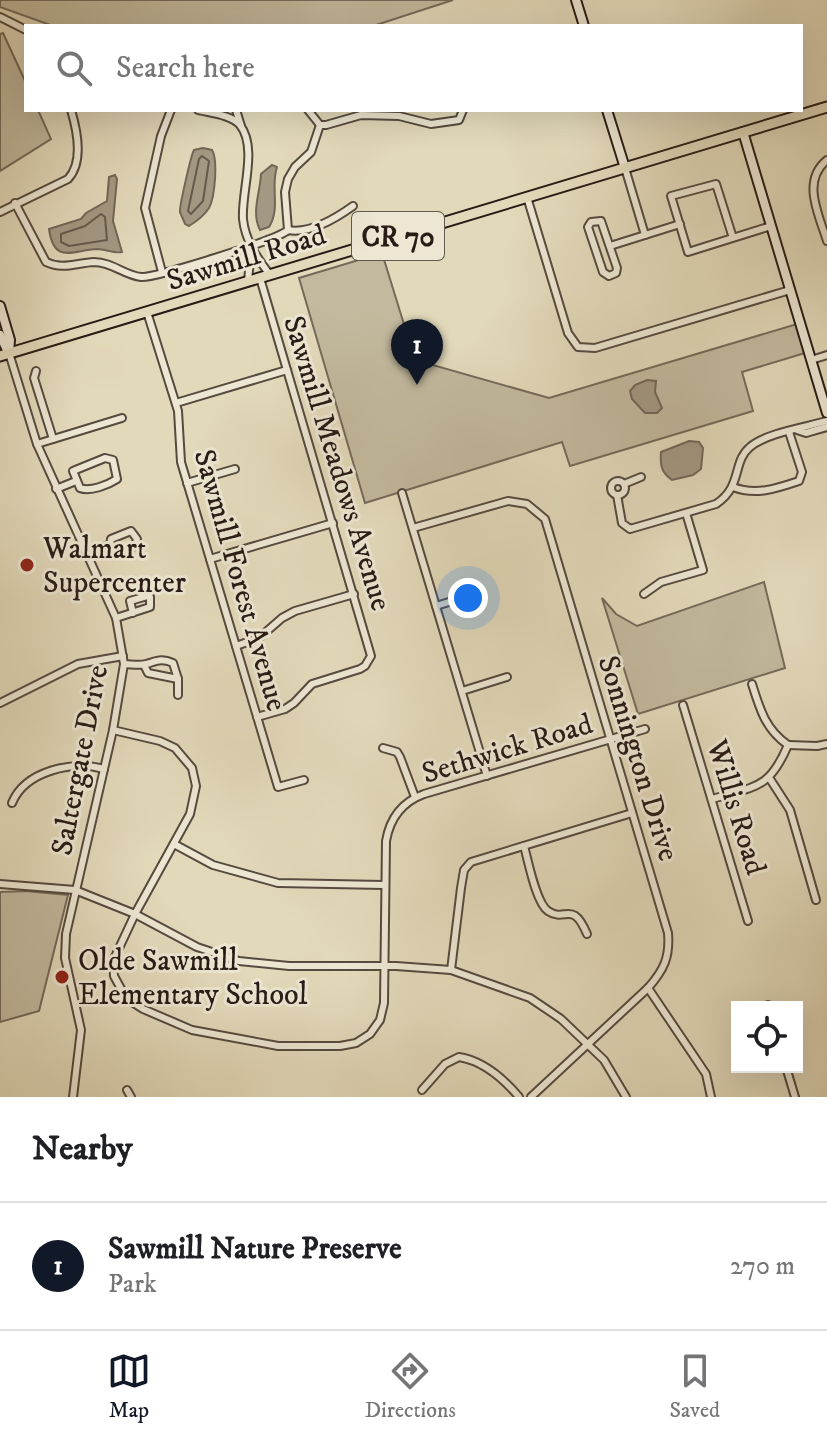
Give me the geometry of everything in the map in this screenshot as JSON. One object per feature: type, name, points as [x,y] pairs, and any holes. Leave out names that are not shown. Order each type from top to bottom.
[{"type":"main road","name":"Sawmill Road","points":[[5,355],[827,107]]},
{"type":"street","points":[[576,0],[583,24]]},
{"type":"street","points":[[0,17],[24,29]]},
{"type":"street","points":[[0,212],[68,179],[74,172],[76,136],[71,112]]},
{"type":"street","points":[[162,272],[145,208],[161,136],[170,112]]},
{"type":"street","points":[[207,112],[241,126]]},
{"type":"street","points":[[237,112],[248,156],[243,220],[251,247],[248,282]]},
{"type":"street","points":[[310,112],[320,125]]},
{"type":"street","points":[[320,125],[361,115],[387,113],[443,123],[459,120],[462,112]]},
{"type":"street","points":[[608,112],[645,235]]},
{"type":"street","points":[[15,203],[40,253],[46,262],[54,266],[93,262],[112,265],[140,277],[162,272],[283,235],[288,230],[285,192],[288,179],[295,167],[311,152],[320,125]]},
{"type":"street","points":[[743,132],[827,413]]},
{"type":"street","points":[[827,160],[816,170],[812,182],[827,241]]},
{"type":"street","points":[[733,238],[718,185],[714,183],[671,196],[688,252],[733,238],[771,226]]},
{"type":"street","points":[[527,197],[571,341],[578,347],[595,348],[790,290]]},
{"type":"street","points":[[288,230],[320,225],[336,219],[353,206]]},
{"type":"street","points":[[601,221],[610,246],[617,271],[609,276],[603,272],[588,224],[601,221]]},
{"type":"street","points":[[610,246],[680,224]]},
{"type":"street","name":"Sawmill Meadows Avenue","points":[[251,247],[265,277],[287,370],[370,650],[369,661],[360,669],[312,684],[285,709],[257,717]]},
{"type":"street","points":[[0,306],[10,340],[5,355]]},
{"type":"street","name":"Sawmill Forest Avenue","points":[[147,312],[176,403],[179,451],[187,483],[278,787],[304,780]]},
{"type":"street","points":[[0,335],[5,355]]},
{"type":"street","name":"Saltergate Drive","points":[[5,355],[37,444],[116,618],[124,660],[113,730],[64,945],[67,974],[81,1030],[73,1097]]},
{"type":"street","points":[[811,360],[827,355]]},
{"type":"street","points":[[176,403],[287,370]]},
{"type":"street","points":[[36,371],[34,378],[53,439]]},
{"type":"street","points":[[37,444],[122,418]]},
{"type":"street","points":[[641,477],[624,484],[624,492],[617,495],[626,529],[716,504],[733,487],[748,448],[762,440],[827,421]]},
{"type":"street","points":[[793,431],[806,433],[827,427]]},
{"type":"street","points":[[733,487],[760,492],[802,477],[793,431]]},
{"type":"street","points":[[105,458],[113,460],[117,474],[115,481],[85,490],[76,481],[73,471],[76,468],[105,458]]},
{"type":"street","points":[[187,483],[235,469]]},
{"type":"street","points":[[56,489],[76,481]]},
{"type":"street","points":[[402,493],[487,776]]},
{"type":"street","name":"Sonnington Drive","points":[[413,528],[508,501],[527,504],[540,513],[549,530],[668,933],[669,952],[663,971],[531,1097]]},
{"type":"street","points":[[644,594],[661,582],[703,570],[686,513]]},
{"type":"street","points":[[210,559],[333,523]]},
{"type":"street","points":[[86,552],[110,545]]},
{"type":"street","points":[[436,606],[481,592]]},
{"type":"street","points":[[236,646],[259,638],[295,611],[354,594]]},
{"type":"street","points":[[116,618],[133,613]]},
{"type":"street","points":[[0,703],[74,666],[95,659],[124,660],[144,665],[157,659],[173,663],[178,679],[178,695]]},
{"type":"street","points":[[144,665],[148,673],[178,679]]},
{"type":"street","points":[[462,691],[507,677]]},
{"type":"street","points":[[752,684],[771,732],[788,745],[827,744]]},
{"type":"street","name":"Willis Road","points":[[683,705],[748,921]]},
{"type":"street","name":"Sethwick Road","points":[[113,730],[160,741],[175,748],[192,768],[196,796],[113,961],[114,976],[126,998],[143,1009],[192,1030],[278,1046],[340,1046],[356,1043],[370,1034],[380,1020],[384,1003],[384,885],[389,826],[402,807],[415,797],[645,729]]},
{"type":"street","points":[[712,799],[770,779],[788,745]]},
{"type":"street","points":[[383,748],[392,750],[400,757],[415,797]]},
{"type":"street","points":[[12,803],[20,788],[56,769],[76,764],[104,769]]},
{"type":"street","points":[[770,779],[790,810],[816,900]]},
{"type":"street","points":[[451,970],[464,870],[471,862],[632,813]]},
{"type":"street","points":[[174,844],[213,865],[278,883],[384,885]]},
{"type":"street","points":[[524,846],[541,904],[554,913],[576,915],[587,934]]},
{"type":"street","points":[[0,884],[75,890],[135,914],[197,947],[239,961],[289,966],[451,970],[530,998],[561,1019],[604,1060],[626,1097]]},
{"type":"street","points":[[648,988],[706,1074],[711,1097]]},
{"type":"street","points":[[422,1090],[445,1064],[459,1057],[490,1069],[519,1097]]},
{"type":"street","points":[[788,1073],[795,1097]]},
{"type":"street","points":[[127,1090],[131,1097]]},
{"type":"shaded area","points":[[0,0],[453,0],[379,24],[47,24],[0,7]]},
{"type":"shaded area","points":[[3,33],[24,79],[24,112],[39,112],[51,139],[0,171],[0,34]]},
{"type":"shaded area","points":[[382,253],[415,360],[549,398],[797,324],[805,353],[742,372],[753,411],[570,466],[562,442],[365,503],[299,278]]},
{"type":"shaded area","points":[[764,582],[785,668],[638,714],[602,598],[616,614],[637,626]]},
{"type":"shaded area","points":[[0,892],[68,895],[39,1011],[0,1022]]},
{"type":"water","points":[[194,150],[212,150],[214,155],[213,196],[207,211],[189,226],[180,213],[181,201]]},
{"type":"water","points":[[272,165],[277,167],[273,220],[269,227],[260,230],[256,210],[261,174]]},
{"type":"water","points":[[115,175],[113,221],[122,252],[97,249],[73,253],[60,251],[55,247],[49,229],[81,219],[107,201],[109,177]]},
{"type":"water","points":[[647,380],[656,381],[655,392],[662,408],[657,413],[645,413],[632,399],[630,391]]},
{"type":"water","points":[[689,441],[699,442],[703,448],[701,469],[693,475],[672,480],[662,468],[661,452]]},
{"type":"place","name":"Sawmill Nature Preserve","points":[[417,385]]},
{"type":"place","name":"Walmart Supercenter","points":[[27,565]]},
{"type":"place","name":"Olde Sawmill Elementary School","points":[[62,977]]}]
